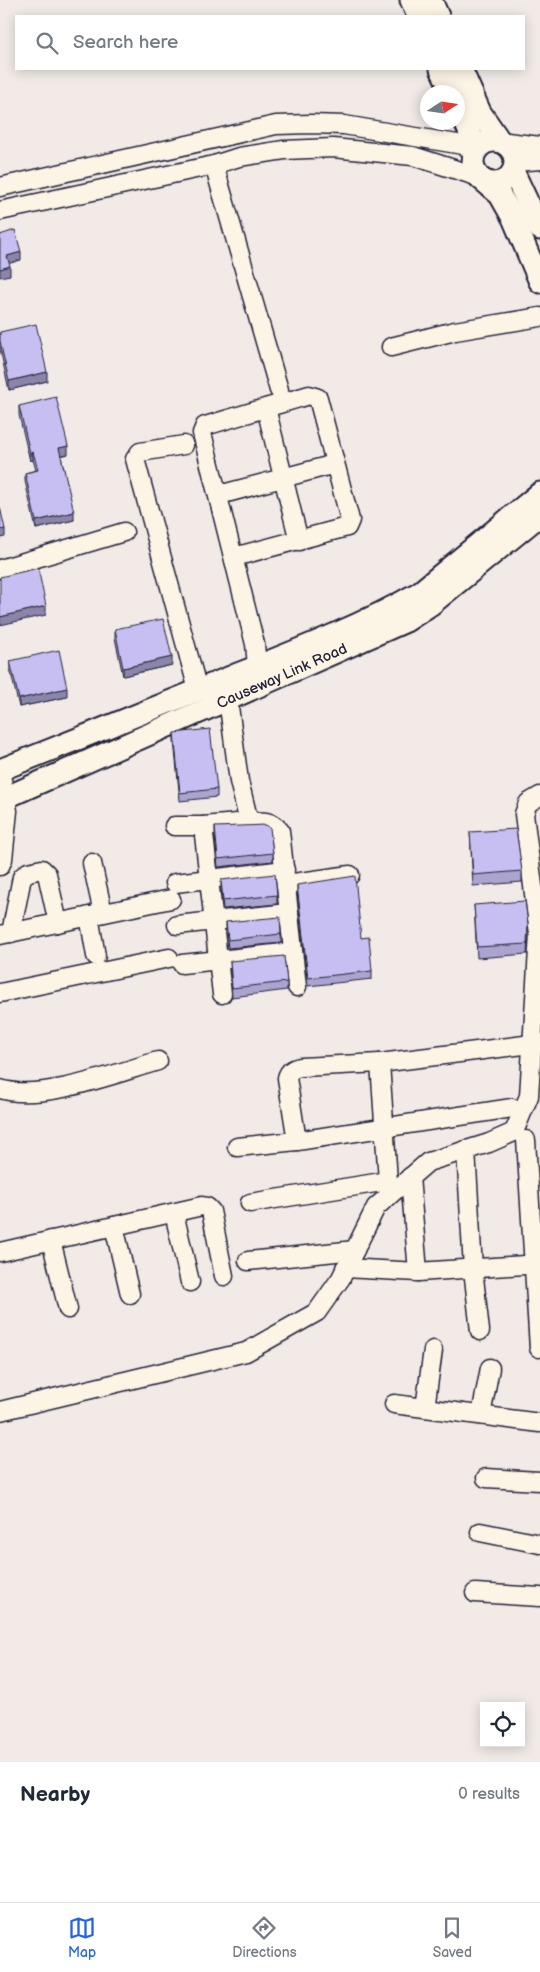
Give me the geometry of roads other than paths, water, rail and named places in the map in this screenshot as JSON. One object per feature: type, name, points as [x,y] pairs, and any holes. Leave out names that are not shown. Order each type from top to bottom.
[{"type":"main road","points":[[411,0],[418,15]]},
{"type":"main road","points":[[431,0],[438,15]]},
{"type":"main road","points":[[441,70],[449,85]]},
{"type":"main road","points":[[461,70],[467,112],[476,150],[472,162],[475,173],[500,195],[513,218],[540,282]]},
{"type":"main road","points":[[467,112],[511,149],[514,166],[540,229]]},
{"type":"main road","points":[[476,150],[487,142],[500,141]]},
{"type":"main road","points":[[479,177],[484,181],[495,183],[506,180],[514,166]]},
{"type":"main road","name":"Causeway Link Road","points":[[0,770],[257,666],[366,619],[420,592],[540,493]]},
{"type":"main road","name":"Causeway Link Road","points":[[3,799],[406,621],[430,605],[540,515]]},
{"type":"street","points":[[0,187],[276,125],[344,125],[463,145],[476,150]]},
{"type":"street","points":[[500,141],[540,146]]},
{"type":"street","points":[[0,211],[239,157],[284,150],[333,148],[413,156],[479,177]]},
{"type":"street","points":[[514,166],[540,160]]},
{"type":"street","points":[[214,164],[279,390]]},
{"type":"street","points":[[391,347],[455,331],[540,318]]},
{"type":"street","points":[[234,558],[347,527],[350,520],[318,398],[309,395],[205,426],[202,433],[255,644],[257,666]]},
{"type":"street","points":[[266,408],[299,541]]},
{"type":"street","points":[[184,445],[140,452],[134,459],[198,690]]},
{"type":"street","points":[[219,495],[334,464]]},
{"type":"street","points":[[0,569],[124,532]]},
{"type":"street","points":[[228,699],[240,781],[249,822]]},
{"type":"street","points":[[0,770],[8,824],[3,859],[0,866]]},
{"type":"street","points":[[250,1203],[389,1188],[410,1177],[428,1162],[514,1132],[529,1096],[536,1043],[539,934],[524,814],[528,803],[540,796]]},
{"type":"street","points":[[174,826],[203,826],[262,820],[274,824],[280,831],[297,987]]},
{"type":"street","points":[[203,826],[222,994]]},
{"type":"street","points":[[92,863],[96,915],[96,956]]},
{"type":"street","points":[[58,923],[47,874],[42,870],[28,872],[22,877],[6,934],[96,915],[210,880],[350,876]]},
{"type":"street","points":[[177,925],[289,913]]},
{"type":"street","points":[[0,993],[176,961],[293,952]]},
{"type":"street","points":[[297,1141],[287,1078],[289,1072],[295,1068],[380,1063],[536,1043]]},
{"type":"street","points":[[0,1089],[8,1092],[31,1093],[59,1089],[158,1061]]},
{"type":"street","points":[[0,1411],[246,1352],[318,1312],[346,1268],[376,1207],[389,1188],[380,1063]]},
{"type":"street","points":[[237,1147],[297,1141],[512,1108]]},
{"type":"street","points":[[498,1139],[533,1140],[539,1348]]},
{"type":"street","points":[[466,1150],[473,1269],[480,1331]]},
{"type":"street","points":[[410,1177],[418,1272]]},
{"type":"street","points":[[0,1252],[202,1206],[207,1207],[211,1211],[224,1276]]},
{"type":"street","points":[[174,1213],[190,1282]]},
{"type":"street","points":[[114,1226],[130,1294]]},
{"type":"street","points":[[51,1240],[68,1309]]},
{"type":"street","points":[[248,1261],[355,1250]]},
{"type":"street","points":[[346,1268],[418,1272],[537,1264]]},
{"type":"street","points":[[425,1408],[433,1350]]},
{"type":"street","points":[[481,1416],[490,1368]]},
{"type":"street","points":[[394,1404],[481,1416],[539,1418]]},
{"type":"street","points":[[486,1478],[540,1481]]},
{"type":"street","points":[[480,1532],[540,1544]]},
{"type":"street","points":[[475,1592],[540,1597]]}]
